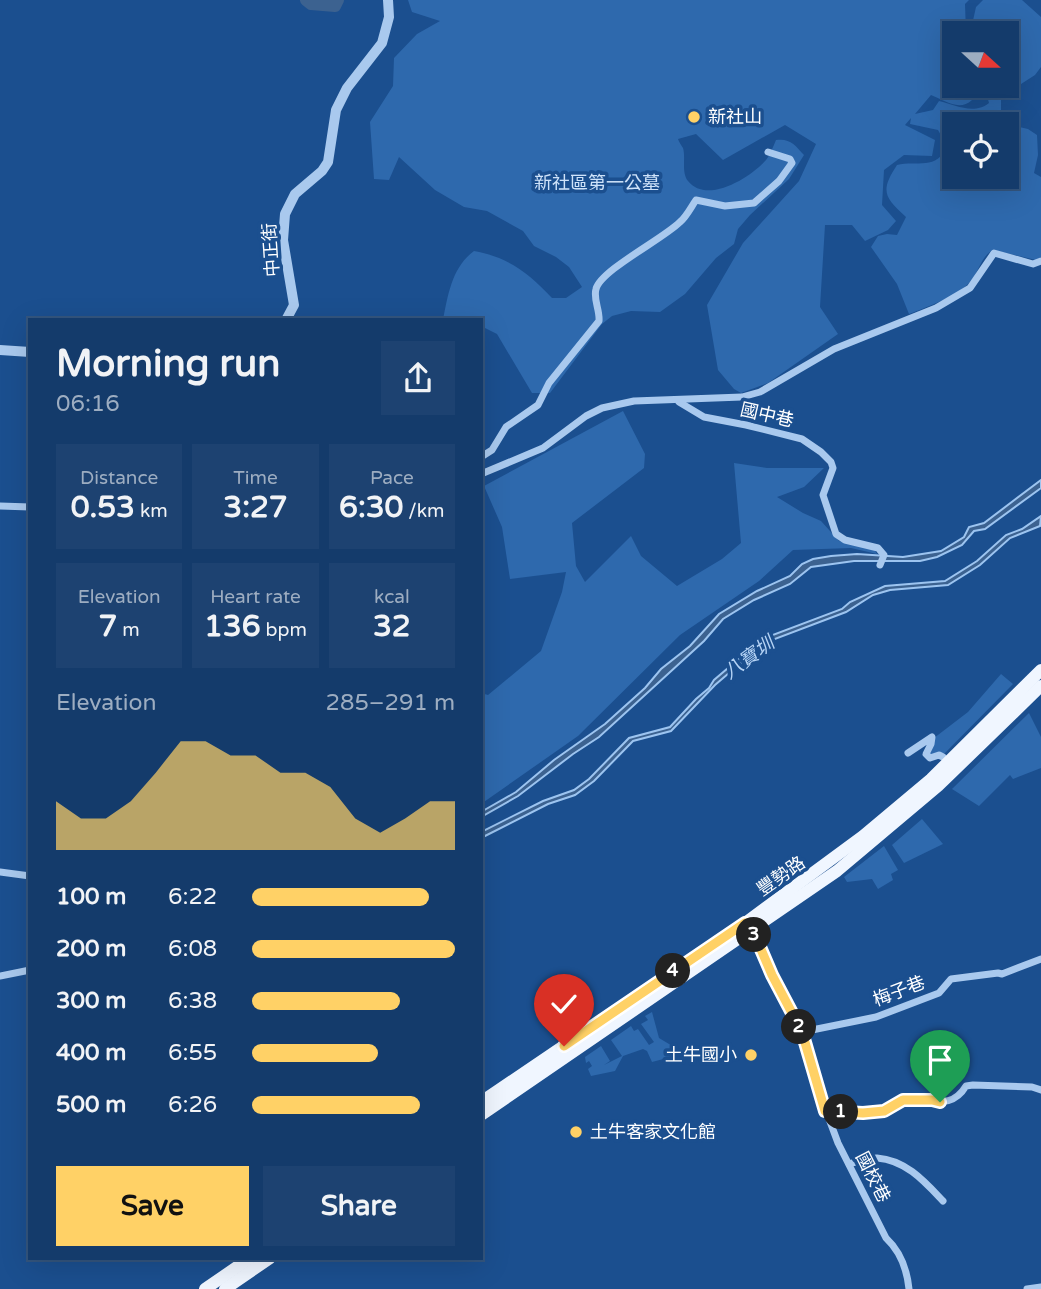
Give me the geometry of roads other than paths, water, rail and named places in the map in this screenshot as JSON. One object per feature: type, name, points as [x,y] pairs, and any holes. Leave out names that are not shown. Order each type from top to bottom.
[{"type":"main road","name":"豐勢路","points":[[483,1114],[748,927],[894,812],[973,740],[1041,670]]},
{"type":"main road","name":"豐勢路","points":[[483,1101],[586,1031],[837,871],[901,819],[1041,686]]},
{"type":"main road","points":[[205,1289],[247,1260]]},
{"type":"main road","points":[[225,1289],[267,1260]]},
{"type":"street","name":"中正街","points":[[287,318],[293,305],[283,240],[285,215],[295,194],[322,171],[328,162],[336,110],[347,88],[382,43],[389,17],[387,0]]},
{"type":"street","points":[[483,456],[492,450],[506,427],[538,405],[549,383],[599,321],[600,312],[594,293],[598,284],[618,266],[652,245],[682,221],[696,200],[724,206],[754,203],[761,199],[792,163],[790,159],[768,152]]},
{"type":"street","points":[[483,473],[543,448],[586,416],[602,408],[634,401],[743,397],[760,392],[834,349],[936,308],[970,288],[994,253],[1032,264],[1041,261]]},
{"type":"street","points":[[0,350],[28,352]]},
{"type":"street","name":"國中巷","points":[[678,401],[704,418],[802,439],[821,452],[831,461],[833,468],[823,495],[836,534],[845,540],[878,548],[884,555],[880,565]]},
{"type":"street","points":[[0,506],[28,507]]},
{"type":"street","points":[[908,753],[932,737],[926,754],[930,758],[939,755],[943,757]]},
{"type":"street","points":[[0,872],[28,876]]},
{"type":"street","name":"國校巷","points":[[748,927],[802,1032],[825,1111],[886,1238],[897,1249],[905,1268],[909,1289]]},
{"type":"street","name":"梅子巷","points":[[802,1032],[876,1017],[939,993],[951,979],[1002,974],[1041,959]]},
{"type":"street","points":[[0,976],[28,970]]},
{"type":"street","points":[[551,1024],[565,1021],[586,1031]]},
{"type":"street","points":[[825,1111],[884,1111],[903,1100],[948,1102],[960,1096],[966,1086],[973,1085],[1032,1087],[1041,1090]]},
{"type":"street","points":[[849,1164],[876,1158],[892,1162],[915,1172],[943,1200]]},
{"type":"street","points":[[1027,1289],[1041,1287]]},
{"type":"waterway","points":[[306,0],[311,4],[335,6],[338,0]]},
{"type":"place","name":"新社山","points":[[694,117]]},
{"type":"place","name":"土牛國小","points":[[751,1055]]},
{"type":"place","name":"土牛客家文化館","points":[[576,1132]]},
{"type":"park label","name":"新社區第一公墓","points":[[597,183]]},
{"type":"water label","name":"八寶圳","points":[[749,658]]}]
